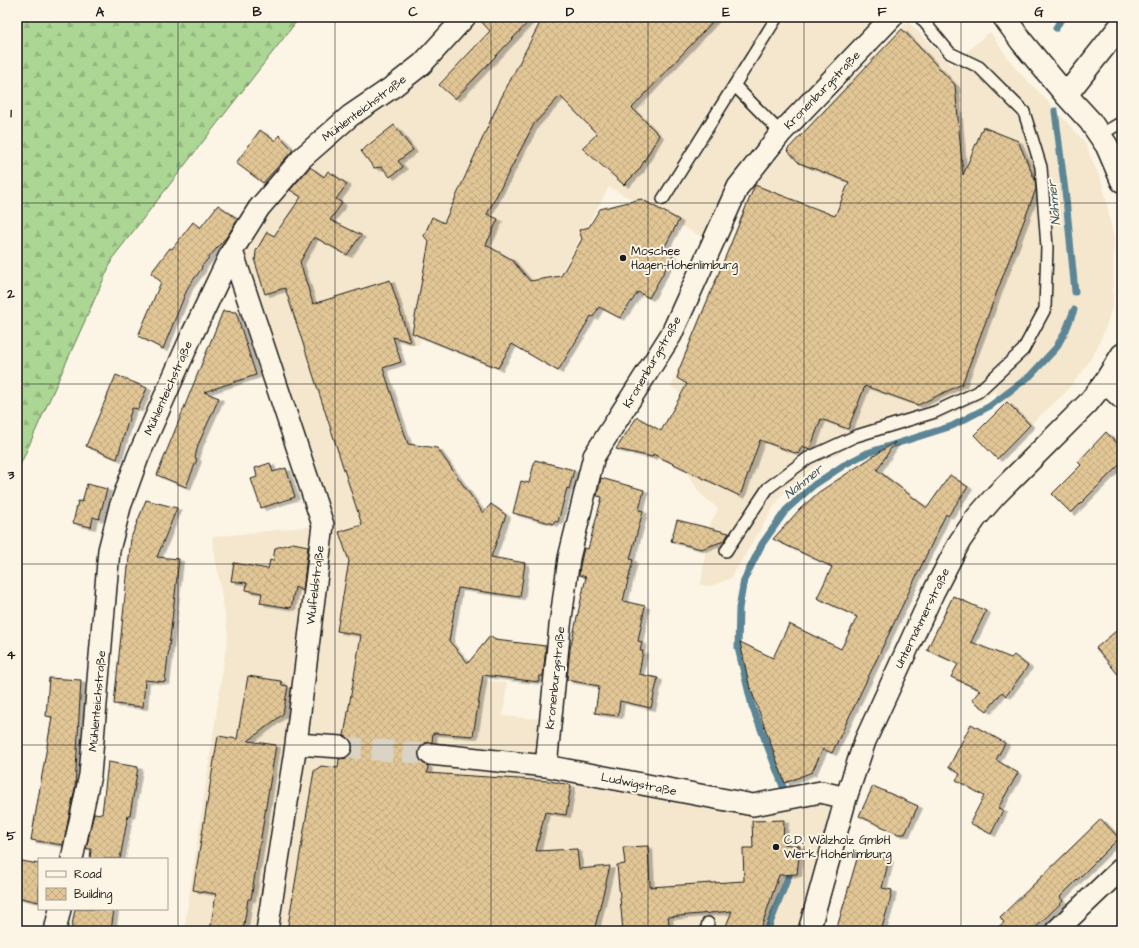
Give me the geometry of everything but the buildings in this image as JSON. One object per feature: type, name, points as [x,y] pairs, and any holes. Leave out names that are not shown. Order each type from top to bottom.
[{"type":"street","name":"Mühlenteichstraße","points":[[72,858],[90,775],[109,550],[118,514],[141,450],[192,335],[232,251],[260,208],[302,158],[350,116],[394,86],[422,64],[465,17]]},
{"type":"street","name":"Kronenburgstraße","points":[[546,766],[560,626],[569,558],[594,456],[671,335],[738,187],[781,133],[892,17]]},
{"type":"street","points":[[1004,17],[1022,42],[1066,95],[1090,121],[1107,146],[1122,181]]},
{"type":"street","points":[[1066,95],[1122,24]]},
{"type":"street","name":"Wulfeldstraße","points":[[232,251],[323,525],[296,744],[267,931]]},
{"type":"street","name":"Unternahmerstraße","points":[[809,931],[846,798],[865,741],[933,593],[960,541],[976,518],[996,495],[1088,403],[1105,382],[1122,355]]},
{"type":"street","points":[[1105,382],[1122,398]]},
{"type":"street","points":[[296,744],[342,747]]},
{"type":"street","name":"Ludwigstraße","points":[[430,754],[546,766],[752,805],[821,792],[846,798]]},
{"type":"street","points":[[1056,931],[1122,868]]},
{"type":"street","points":[[55,931],[60,910]]},
{"type":"lane","points":[[663,199],[777,17]]},
{"type":"lane","points":[[726,551],[768,488],[808,458],[856,436],[935,412],[978,392],[1023,350],[1045,309],[1047,247],[1041,167],[1024,112],[979,67],[950,53],[920,17]]},
{"type":"lane","points":[[735,86],[781,133]]},
{"type":"lane","points":[[1100,135],[1122,122]]},
{"type":"shaded area","points":[[465,17],[892,17],[781,133],[713,243],[609,187],[562,271],[539,298],[498,368],[421,337],[419,345],[395,343],[383,368],[408,444],[437,448],[473,499],[449,641],[482,680],[507,683],[503,716],[550,720],[546,766],[753,805],[846,798],[809,931],[184,931],[228,634],[212,537],[322,525],[232,251],[259,208]]},
{"type":"shaded area","points":[[908,21],[951,65],[990,32],[1016,69],[1084,141],[1103,185],[1114,239],[1113,303],[1106,327],[1096,350],[1081,374],[1064,394],[1030,425],[994,391],[981,401],[938,420],[859,442],[815,466],[780,497],[731,578],[711,586],[701,585],[708,528],[718,509],[700,493],[684,469],[667,461],[615,450],[637,417],[662,431],[682,394],[671,387],[754,184],[847,83]]},
{"type":"green space","points":[[17,17],[300,17],[114,256],[17,472]]},
{"type":"waterway","name":"Nahmer","points":[[1056,28],[1062,17]]},
{"type":"waterway","name":"Nahmer","points":[[1055,111],[1066,199],[1075,292]]},
{"type":"waterway","name":"Nahmer","points":[[784,789],[752,706],[738,648],[739,608],[744,580],[762,544],[786,510],[814,485],[844,465],[867,453],[952,426],[990,406],[1030,376],[1056,348],[1066,330],[1074,310]]},
{"type":"waterway","name":"Nahmer","points":[[767,931],[789,875]]},
{"type":"tunnel","points":[[341,747],[430,754]]},
{"type":"place","name":"Moschee Hagen-Hohenlimburg","points":[[623,258]]},
{"type":"place","name":"C.D. Wälzholz GmbH Werk Hohenlimburg","points":[[776,847]]}]
